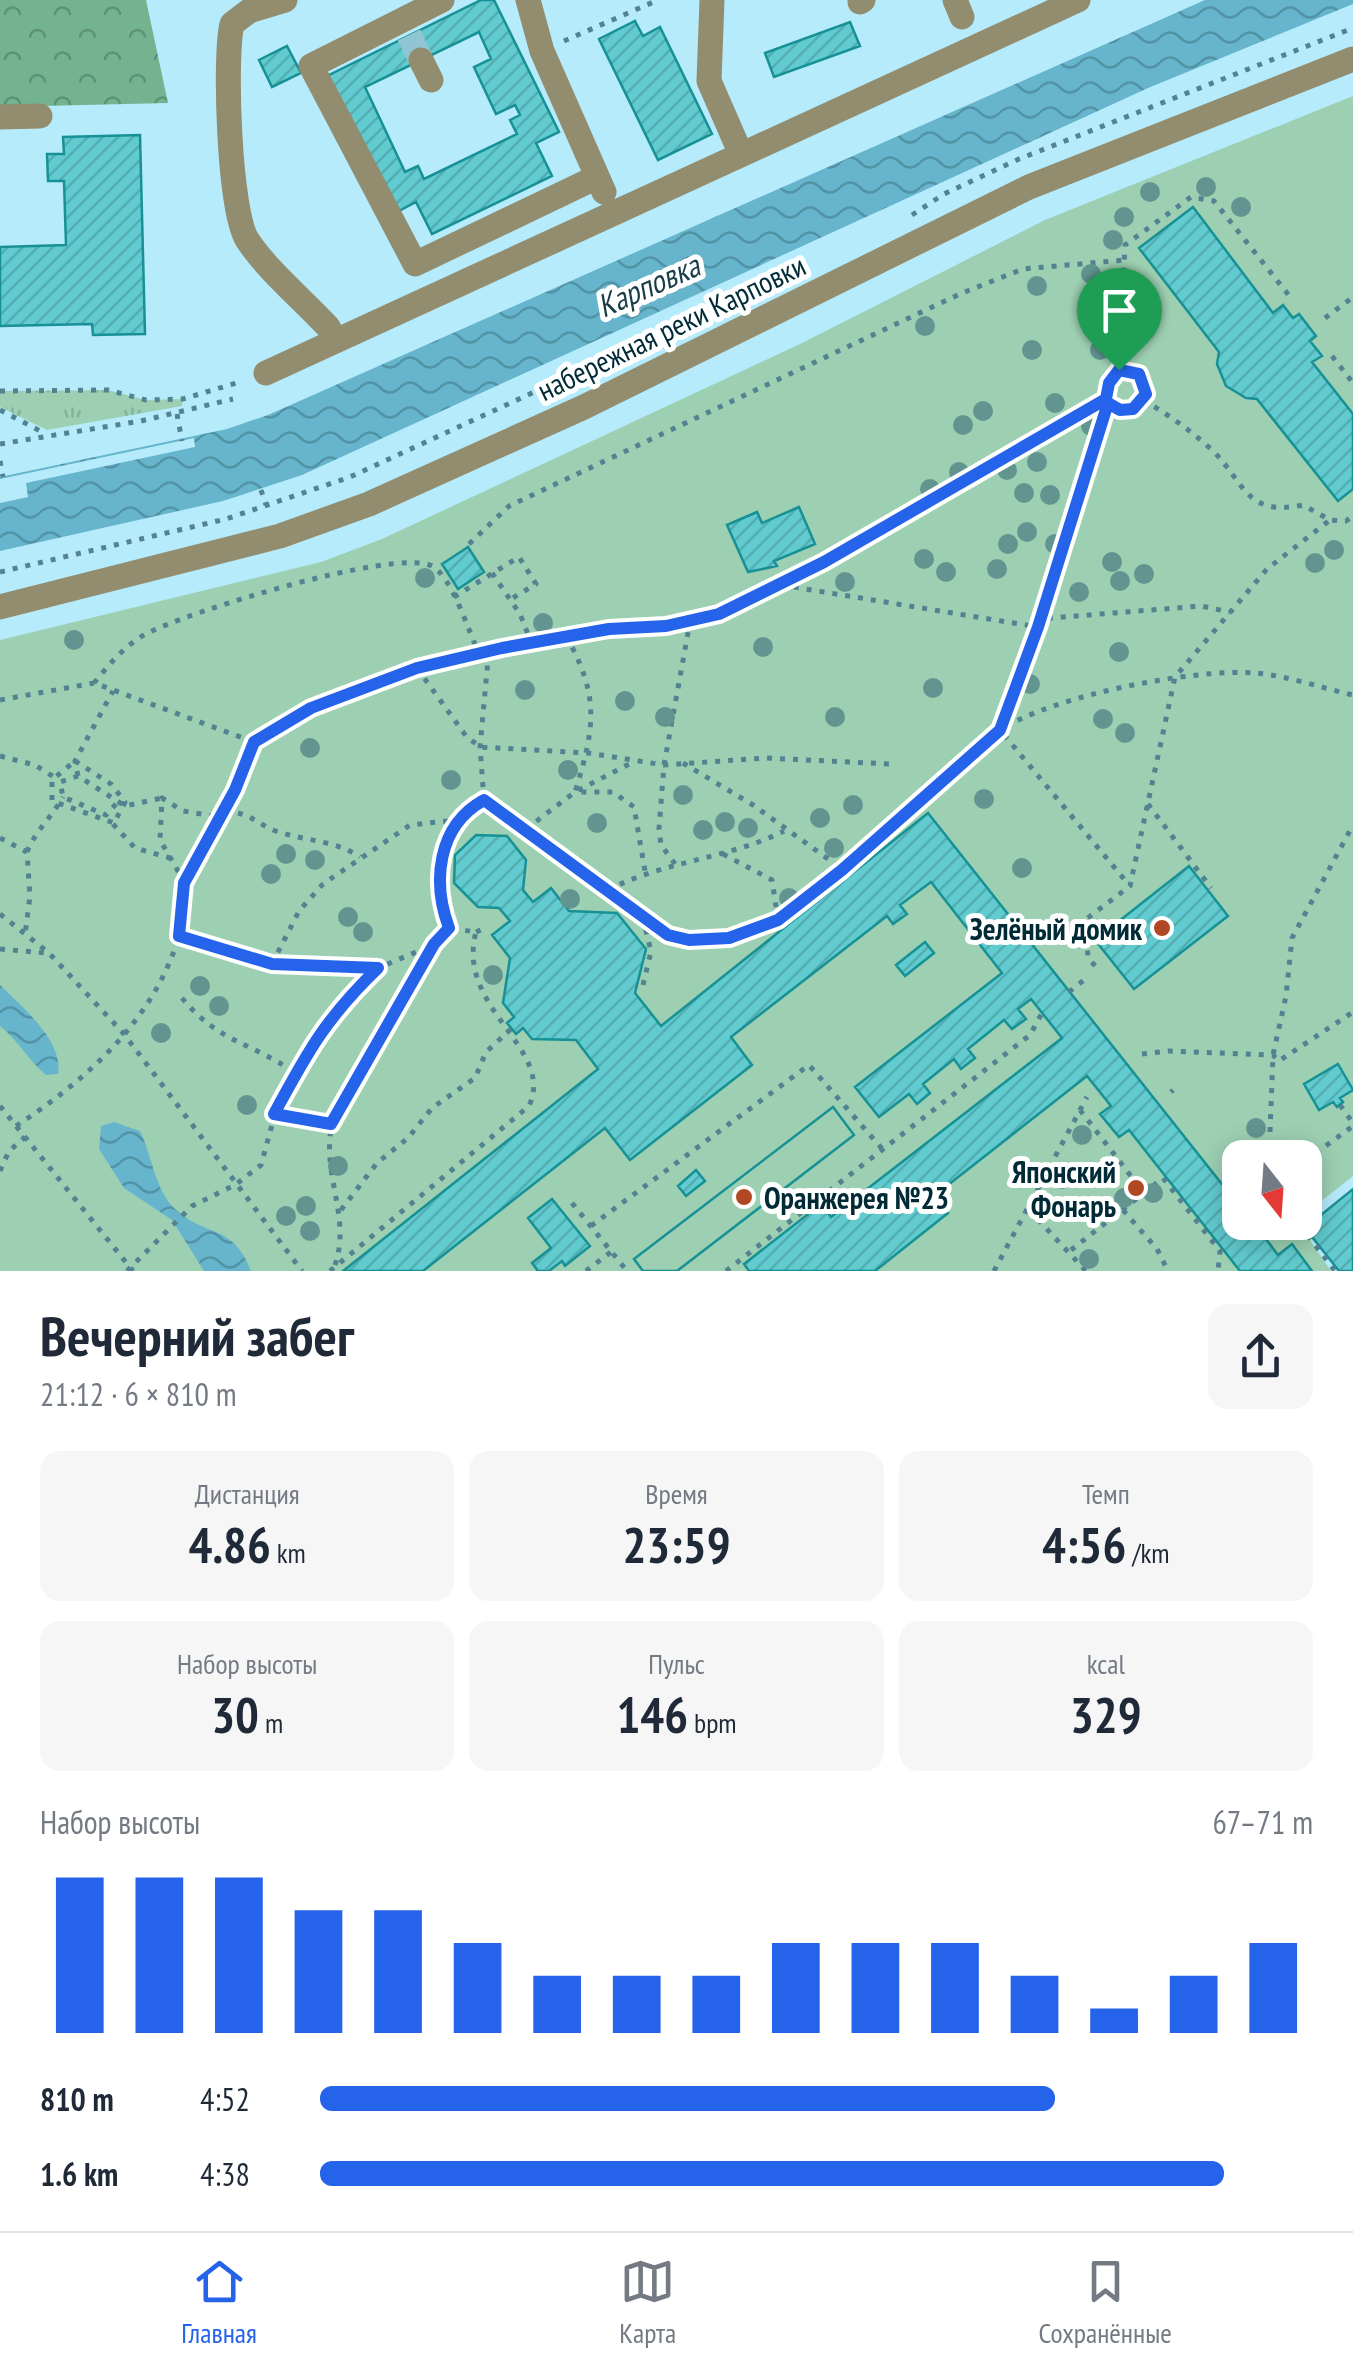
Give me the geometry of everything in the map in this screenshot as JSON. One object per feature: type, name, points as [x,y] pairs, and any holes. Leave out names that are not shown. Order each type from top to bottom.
[{"type":"street","points":[[284,0],[249,11],[232,24],[229,92],[235,186],[245,238],[328,326],[335,340]]},
{"type":"street","points":[[442,0],[405,28],[312,66],[415,264],[598,177]]},
{"type":"street","points":[[528,0],[542,51],[613,210]]},
{"type":"street","points":[[712,0],[709,81],[740,152]]},
{"type":"street","points":[[266,373],[613,210],[1078,0]]},
{"type":"street","name":"набережная реки Карповки","points":[[0,606],[280,536],[369,504],[584,407],[1029,188],[1353,59]]},
{"type":"street","points":[[0,117],[40,116]]},
{"type":"path","points":[[542,51],[658,0]]},
{"type":"path","points":[[902,221],[944,194],[1019,159],[1353,28]]},
{"type":"path","points":[[1000,730],[1038,627],[1107,401],[1109,383],[1119,370],[1125,245],[1191,197],[1214,201],[1292,298]]},
{"type":"path","points":[[469,544],[508,506],[962,294],[1024,269],[1124,260]]},
{"type":"path","points":[[0,572],[266,506],[350,477],[815,262]]},
{"type":"path","points":[[1325,318],[1353,296]]},
{"type":"path","points":[[1332,356],[1353,383]]},
{"type":"path","points":[[1119,370],[1133,370],[1143,380],[1143,400]]},
{"type":"path","points":[[0,392],[108,390],[146,400],[183,399],[266,373]]},
{"type":"path","points":[[0,444],[176,413],[233,398]]},
{"type":"path","points":[[1107,401],[1126,410],[1143,400]]},
{"type":"path","points":[[1143,400],[1183,424],[1216,455],[1240,490],[1258,503],[1283,509],[1303,505],[1330,520],[1351,521]]},
{"type":"path","points":[[16,1126],[67,1093],[124,1034],[163,978],[179,936],[184,883],[222,814],[254,742],[311,708],[417,668],[532,642],[690,622],[719,614],[781,585],[1107,401]]},
{"type":"path","points":[[0,410],[46,434]]},
{"type":"path","points":[[176,413],[182,439]]},
{"type":"path","points":[[0,461],[4,476]]},
{"type":"path","points":[[261,490],[266,506]]},
{"type":"path","points":[[1096,966],[1088,956],[1085,920],[1129,886],[1175,677],[1267,569],[1330,520]]},
{"type":"path","points":[[454,596],[518,557],[536,584],[510,599]]},
{"type":"path","points":[[0,700],[94,682],[141,636],[195,612],[366,568],[414,561],[435,567],[488,660],[480,747],[484,800]]},
{"type":"path","points":[[492,574],[532,642]]},
{"type":"path","points":[[781,585],[1038,627],[1051,618],[1201,606],[1230,612]]},
{"type":"path","points":[[675,864],[659,838],[664,765],[690,622]]},
{"type":"path","points":[[566,636],[592,696],[588,752],[575,792]]},
{"type":"path","points":[[417,668],[466,736],[480,747],[588,752],[664,765],[790,758],[889,764]]},
{"type":"path","points":[[484,800],[608,890],[642,920],[668,935],[707,940],[729,938],[778,920],[842,870],[1000,730],[1062,703],[1175,677],[1256,673],[1353,695]]},
{"type":"path","points":[[94,682],[254,742]]},
{"type":"path","points":[[114,691],[75,760],[58,780],[52,801],[58,806],[120,819],[126,806]]},
{"type":"path","points":[[1000,730],[1129,886]]},
{"type":"path","points":[[0,756],[35,765],[58,780],[62,798],[40,825],[27,852],[30,896],[25,935]]},
{"type":"path","points":[[75,760],[78,776]]},
{"type":"path","points":[[75,760],[111,784],[126,806]]},
{"type":"path","points":[[526,829],[575,792],[634,762]]},
{"type":"path","points":[[682,762],[754,805],[784,831],[842,870]]},
{"type":"path","points":[[58,780],[78,776],[106,790],[116,804],[126,806],[162,798],[183,810],[258,818],[271,830],[346,847],[361,858]]},
{"type":"path","points":[[575,792],[613,792],[634,807],[645,871]]},
{"type":"path","points":[[62,798],[107,818],[136,848],[170,858]]},
{"type":"path","points":[[162,798],[160,840],[184,883]]},
{"type":"path","points":[[272,964],[299,910],[323,884],[410,826],[456,820],[484,800]]},
{"type":"path","points":[[107,818],[116,804]]},
{"type":"path","points":[[1148,804],[1212,888]]},
{"type":"path","points":[[449,928],[440,905],[438,871],[456,820]]},
{"type":"path","points":[[1270,1140],[1273,1054],[1286,996],[1292,938],[1353,825]]},
{"type":"path","points":[[608,890],[645,871],[721,853],[784,831]]},
{"type":"path","points":[[0,838],[27,852]]},
{"type":"path","points":[[721,853],[759,869],[772,880],[778,920]]},
{"type":"path","points":[[0,914],[49,953],[124,1034],[302,1271]]},
{"type":"path","points":[[642,920],[651,951],[643,985]]},
{"type":"path","points":[[449,928],[476,932],[486,928]]},
{"type":"path","points":[[332,1270],[343,1242],[340,1210],[328,1167],[331,1124],[434,944],[449,928]]},
{"type":"path","points":[[332,1270],[529,1106],[537,1090],[530,1059],[482,990],[471,948],[476,932]]},
{"type":"path","points":[[179,936],[272,964],[378,968]]},
{"type":"path","points":[[0,1106],[130,1270],[192,1206],[235,1185],[261,1165],[274,1114],[294,1072],[337,1008],[378,968],[434,944]]},
{"type":"path","points":[[0,949],[49,953]]},
{"type":"path","points":[[1069,992],[1084,980]]},
{"type":"path","points":[[182,998],[219,1035],[268,1054],[294,1072]]},
{"type":"path","points":[[1142,1054],[1273,1054],[1279,1061],[1353,1012]]},
{"type":"path","points":[[726,1271],[1030,1035],[1042,1013]]},
{"type":"path","points":[[340,1210],[377,1162],[408,1138],[432,1108],[476,1078],[486,1052],[509,1031]]},
{"type":"path","points":[[591,1226],[809,1064],[884,1151]]},
{"type":"path","points":[[994,1271],[1087,1097]]},
{"type":"path","points":[[1322,1148],[1353,1124],[1340,1105]]},
{"type":"path","points":[[1080,1110],[1144,1193]]},
{"type":"path","points":[[274,1114],[331,1124]]},
{"type":"path","points":[[0,1171],[9,1151],[24,1137]]},
{"type":"path","points":[[1070,1250],[1163,1178],[1220,1251],[1218,1271]]},
{"type":"path","points":[[572,1203],[627,1271]]},
{"type":"path","points":[[1029,1210],[1086,1271]]},
{"type":"path","points":[[1122,1210],[1158,1249],[1168,1271]]},
{"type":"path","points":[[1312,1240],[1335,1271]]},
{"type":"path","points":[[586,1271],[612,1252]]},
{"type":"green space","points":[[0,0],[146,0],[168,103],[0,107]]},
{"type":"green space","points":[[1353,96],[1353,1176],[1322,1201],[1322,1140],[1222,1140],[1222,1240],[1310,1240],[1331,1271],[0,1271],[0,640],[321,562],[382,539],[802,343],[1045,220]]},
{"type":"green space","points":[[108,390],[146,400],[183,399],[182,406],[47,430],[0,407],[0,391]]},
{"type":"water","name":"Карповка","points":[[1205,0],[1353,0],[1353,4],[1148,88],[302,475],[223,501],[0,551],[0,477],[227,429],[268,415]]},
{"type":"water","points":[[0,985],[48,1037],[58,1062],[58,1074],[46,1075],[0,1026]]},
{"type":"water","points":[[114,1122],[140,1131],[158,1182],[175,1209],[236,1245],[251,1271],[204,1271],[172,1220],[124,1188],[99,1149],[101,1126]]},
{"type":"pier","points":[[194,438],[195,447],[26,483],[28,497],[0,503],[0,479]]},
{"type":"building","points":[[481,0],[494,0],[559,132],[536,143],[552,176],[432,234],[416,202],[395,213],[327,76]],"holes":[[[479,32],[491,59],[474,67],[496,114],[515,105],[520,115],[510,120],[517,134],[424,179],[418,166],[405,172],[365,87]]]},
{"type":"building","points":[[635,21],[643,36],[660,27],[712,134],[658,160],[599,39]]},
{"type":"building","points":[[850,22],[860,46],[774,77],[765,53]]},
{"type":"building","points":[[287,46],[301,73],[272,87],[259,60]]},
{"type":"building","points":[[140,135],[145,334],[93,335],[92,324],[0,326],[0,247],[66,245],[64,181],[48,181],[47,154],[64,154],[63,137]]},
{"type":"building","points":[[1193,207],[1273,313],[1283,305],[1293,318],[1299,314],[1316,336],[1310,341],[1322,356],[1312,362],[1353,414],[1353,489],[1338,501],[1257,399],[1246,398],[1226,386],[1217,364],[1219,352],[1139,248]]},
{"type":"building","points":[[799,507],[815,544],[774,561],[777,566],[748,572],[727,525],[757,512],[762,523]]},
{"type":"building","points":[[468,547],[484,572],[458,589],[442,564]]},
{"type":"building","points":[[928,813],[1222,1184],[1222,1240],[1267,1240],[1278,1255],[1292,1244],[1312,1271],[1240,1271],[1129,1130],[1119,1137],[1100,1114],[1111,1106],[1087,1076],[934,1196],[948,1213],[875,1271],[749,1271],[744,1264],[821,1204],[831,1217],[1062,1038],[1031,999],[1018,1009],[1026,1019],[1012,1029],[1004,1020],[968,1049],[975,1058],[961,1069],[954,1059],[923,1084],[930,1093],[917,1104],[909,1094],[879,1117],[855,1087],[1002,973],[931,882],[900,905],[907,914],[893,924],[887,916],[731,1037],[752,1065],[630,1160],[605,1128],[423,1271],[343,1271],[598,1069],[576,1040],[532,1039],[523,1028],[516,1034],[507,1023],[514,1017],[503,1003],[510,958],[492,935],[510,921],[499,908],[478,907],[454,883],[455,855],[476,835],[507,836],[526,860],[523,890],[533,902],[551,888],[569,911],[617,913],[646,949],[635,993],[661,1026]]},
{"type":"building","name":"Зелёный домик","points":[[1189,866],[1228,916],[1134,989],[1095,940]]},
{"type":"building","points":[[925,942],[934,953],[905,976],[896,965]]},
{"type":"building","points":[[1338,1064],[1353,1090],[1340,1098],[1343,1102],[1337,1107],[1333,1102],[1319,1110],[1304,1084]]},
{"type":"building","name":"Оранжерея №23","points":[[833,1107],[854,1135],[677,1271],[643,1271],[634,1259]]},
{"type":"building","name":"Оранжерея №23","points":[[833,1107],[854,1135],[677,1271],[643,1271],[634,1259]]},
{"type":"building","points":[[696,1170],[705,1181],[686,1196],[678,1186]]},
{"type":"building","points":[[1353,1189],[1353,1271],[1339,1271],[1314,1240],[1322,1240],[1322,1214]]},
{"type":"building","points":[[552,1199],[590,1246],[565,1266],[562,1261],[549,1271],[538,1271],[532,1263],[551,1248],[528,1218]]},
{"type":"tunnel","points":[[409,35],[421,60]]},
{"type":"place","name":"Зелёный домик","points":[[1162,928]]},
{"type":"place","name":"Японский Фонарь","points":[[1136,1188]]},
{"type":"place","name":"Оранжерея №23","points":[[744,1197]]},
{"type":"route","points":[[1119,370],[1139,374],[1146,394],[1133,409],[1120,410],[1108,403],[1038,627],[1000,730],[842,870],[778,920],[765,921],[729,938],[689,940],[668,935],[642,920],[608,890],[484,800],[456,820],[438,871],[440,905],[449,928],[434,944],[364,1060],[331,1124],[274,1114],[312,1042],[337,1008],[378,968],[272,964],[224,946],[179,936],[184,883],[235,790],[254,742],[311,708],[417,668],[566,636],[666,626],[719,614],[824,562],[1106,399],[1109,383],[1119,370]]}]
